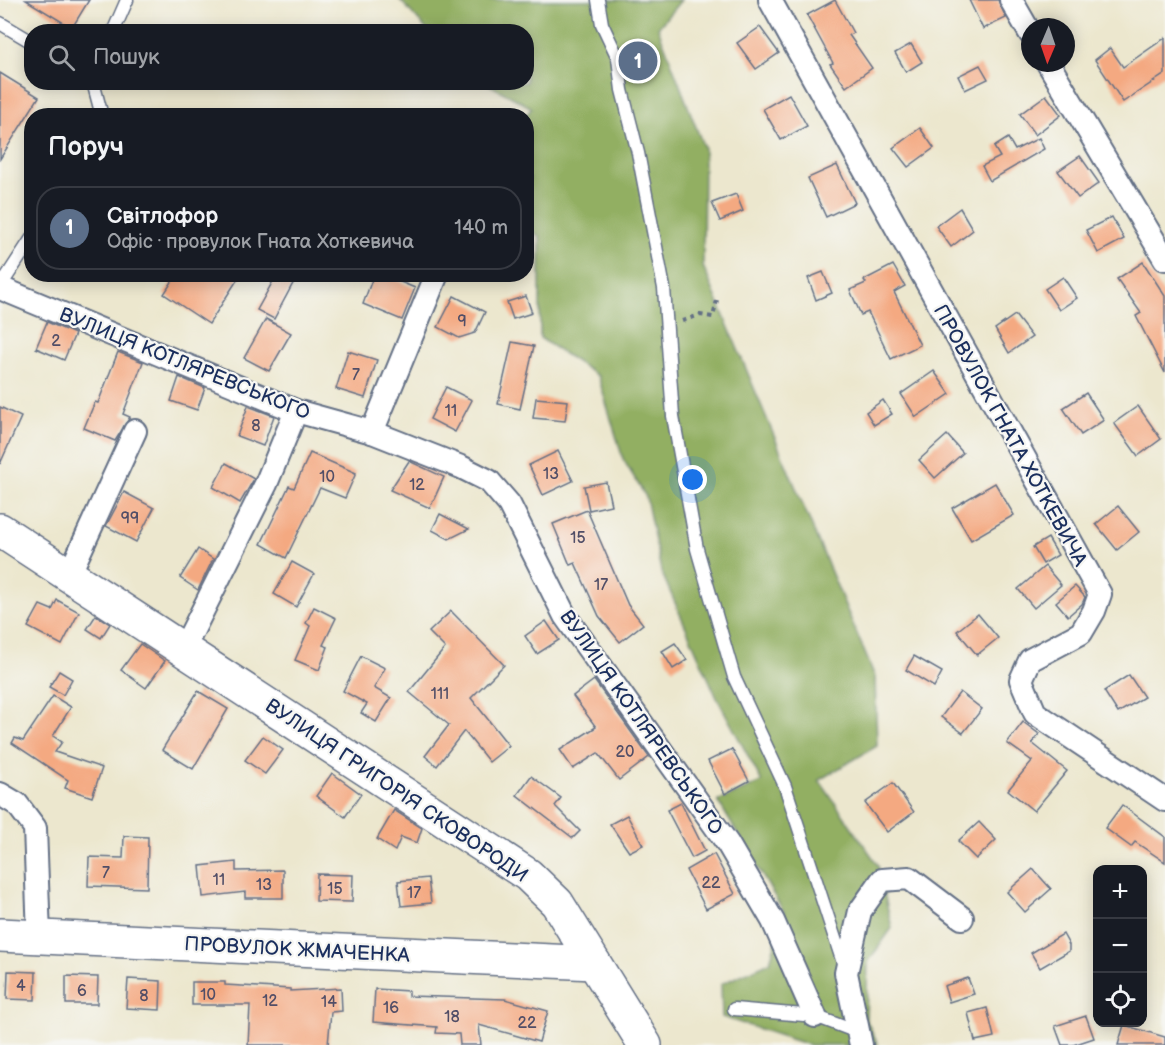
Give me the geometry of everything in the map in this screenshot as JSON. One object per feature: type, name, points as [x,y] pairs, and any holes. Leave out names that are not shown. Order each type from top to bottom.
[{"type":"street","name":"ПРОВУЛОК ГНАТА ХОТКЕВИЧА","points":[[770,0],[1100,594],[1095,611],[1081,633],[1030,660],[1021,680],[1035,713],[1165,800]]},
{"type":"street","points":[[1011,0],[1021,18]]},
{"type":"street","points":[[1053,72],[1165,258]]},
{"type":"street","points":[[372,432],[434,282]]},
{"type":"street","name":"ВУЛИЦЯ КОТЛЯРЕВСЬКОГО","points":[[0,287],[296,411],[372,432],[461,466],[489,481],[509,504],[565,616],[728,844],[773,921],[815,1016]]},
{"type":"street","points":[[183,650],[266,484],[296,411]]},
{"type":"street","points":[[69,575],[135,431]]},
{"type":"street","name":"ВУЛИЦЯ ГРИГОРІЯ СКОВОРОДИ","points":[[0,530],[528,875],[557,903],[645,1045]]},
{"type":"street","points":[[0,794],[17,804],[35,828],[39,936]]},
{"type":"street","points":[[859,1038],[846,973],[860,911],[882,880],[909,878],[962,918]]},
{"type":"street","name":"ПРОВУЛОК ЖМАЧЕНКА","points":[[0,935],[594,963]]},
{"type":"lane","points":[[116,24],[127,0]]},
{"type":"lane","points":[[598,0],[602,24],[618,58],[622,90],[638,153],[664,288],[673,416],[697,549],[734,677],[785,786],[846,973]]},
{"type":"lane","points":[[0,23],[24,37]]},
{"type":"lane","points":[[95,90],[100,108]]},
{"type":"lane","points":[[0,287],[24,250]]},
{"type":"lane","points":[[734,1009],[815,1016],[859,1038]]},
{"type":"path","points":[[667,326],[700,315],[713,318],[717,300]]},
{"type":"green space","points":[[400,0],[681,0],[658,28],[704,148],[703,266],[875,677],[877,746],[819,780],[878,865],[892,928],[868,962],[866,1019],[878,1045],[809,1045],[722,1017],[721,984],[770,962],[784,912],[718,801],[762,782],[717,698],[661,571],[646,497],[623,459],[598,376],[540,338],[540,237],[534,233],[534,108],[499,90],[534,90],[534,24],[422,24]]},
{"type":"building","points":[[26,0],[89,0],[74,24],[65,24]]},
{"type":"building","points":[[835,0],[853,33],[849,35],[872,68],[846,87],[830,64],[833,63],[807,15]]},
{"type":"building","points":[[969,0],[998,0],[1006,18],[983,29]]},
{"type":"building","points":[[760,27],[779,53],[756,69],[737,43]]},
{"type":"building","points":[[1165,38],[1165,74],[1123,102],[1095,60],[1110,48],[1123,67]]},
{"type":"building","points":[[911,44],[922,62],[906,72],[895,53]]},
{"type":"building","points":[[980,65],[988,79],[965,90],[958,76]]},
{"type":"building","points":[[0,73],[24,88],[24,90],[39,97],[32,108],[24,108],[24,121],[0,159]]},
{"type":"building","points":[[789,94],[807,126],[781,140],[763,109]]},
{"type":"building","points":[[1046,95],[1061,115],[1035,135],[1020,114]]},
{"type":"building","points":[[920,128],[934,148],[908,167],[893,148]]},
{"type":"building","points":[[1008,138],[1015,150],[1039,138],[1044,149],[990,181],[982,166],[1000,157],[994,147]]},
{"type":"building","points":[[1080,156],[1099,183],[1078,198],[1058,171]]},
{"type":"building","points":[[837,165],[855,203],[826,217],[808,178]]},
{"type":"building","points":[[736,194],[743,211],[720,221],[712,203]]},
{"type":"building","points":[[960,208],[973,230],[951,247],[936,226]]},
{"type":"building","points":[[1112,217],[1124,239],[1098,253],[1086,230]]},
{"type":"building","points":[[1143,262],[1165,296],[1165,373],[1136,316],[1141,313],[1117,279]]},
{"type":"building","points":[[893,265],[905,286],[894,292],[920,345],[891,359],[868,312],[861,315],[850,290],[866,283],[864,280]]},
{"type":"building","points":[[823,272],[832,293],[816,300],[808,278]]},
{"type":"building","points":[[1063,277],[1077,298],[1059,310],[1045,289]]},
{"type":"building","points":[[172,282],[236,282],[209,324],[164,294]]},
{"type":"building","points":[[273,282],[294,282],[274,319],[257,310]]},
{"type":"building","points":[[371,282],[400,282],[415,288],[402,320],[363,304]]},
{"type":"building","points":[[454,296],[485,312],[475,333],[459,338],[438,327]]},
{"type":"building","points":[[526,296],[532,313],[513,319],[507,302]]},
{"type":"building","points":[[1015,315],[1032,337],[1009,353],[995,329]]},
{"type":"building","points":[[266,319],[291,333],[269,371],[244,358]]},
{"type":"building","points":[[47,322],[75,334],[64,360],[36,348]]},
{"type":"building","points":[[512,342],[534,346],[520,409],[498,404]]},
{"type":"building","points":[[348,351],[377,360],[365,398],[336,389]]},
{"type":"building","points":[[118,352],[143,362],[123,414],[130,417],[115,441],[84,428],[95,402],[98,403]]},
{"type":"building","points":[[934,371],[950,394],[916,417],[901,394]]},
{"type":"building","points":[[179,377],[205,388],[197,410],[171,401]]},
{"type":"building","points":[[446,387],[472,400],[455,432],[430,419]]},
{"type":"building","points":[[1086,393],[1104,420],[1081,435],[1063,408]]},
{"type":"building","points":[[536,398],[568,401],[565,421],[533,418]]},
{"type":"building","points":[[883,400],[892,414],[874,425],[866,412]]},
{"type":"building","points":[[248,406],[274,416],[263,446],[237,436]]},
{"type":"building","points":[[1138,406],[1161,439],[1138,456],[1114,423]]},
{"type":"building","points":[[0,407],[21,417],[0,464]]},
{"type":"building","points":[[947,435],[963,453],[935,478],[919,460]]},
{"type":"building","points":[[558,451],[573,481],[543,495],[529,465]]},
{"type":"building","points":[[310,453],[356,473],[345,498],[320,488],[286,558],[261,544],[289,486],[294,488]]},
{"type":"building","points":[[409,461],[444,477],[430,508],[390,490]]},
{"type":"building","points":[[226,463],[254,479],[240,503],[213,487]]},
{"type":"building","points":[[606,482],[611,505],[589,510],[584,486]]},
{"type":"building","points":[[995,483],[1014,515],[971,540],[952,508]]},
{"type":"building","points":[[124,492],[154,508],[136,542],[106,526]]},
{"type":"building","points":[[1118,506],[1139,532],[1117,550],[1096,524]]},
{"type":"building","points":[[587,510],[628,605],[643,624],[620,642],[599,616],[575,563],[570,565],[553,524]]},
{"type":"building","points":[[440,514],[469,529],[449,539],[432,530]]},
{"type":"building","points":[[1048,538],[1058,555],[1043,564],[1033,547]]},
{"type":"building","points":[[198,549],[213,559],[198,590],[180,578]]},
{"type":"building","points":[[292,562],[314,574],[296,607],[274,594]]},
{"type":"building","points":[[1045,566],[1061,585],[1034,608],[1018,589]]},
{"type":"building","points":[[1075,586],[1085,597],[1082,604],[1068,616],[1056,602]]},
{"type":"building","points":[[57,600],[79,612],[62,645],[28,627],[40,605],[52,610]]},
{"type":"building","points":[[314,607],[336,618],[323,645],[328,647],[319,670],[295,660],[310,626],[306,623]]},
{"type":"building","points":[[451,611],[504,665],[471,698],[509,746],[489,762],[464,731],[437,766],[425,756],[449,725],[409,692],[445,648],[429,632]]},
{"type":"building","points":[[978,614],[998,638],[977,655],[957,631]]},
{"type":"building","points":[[96,615],[110,624],[101,638],[87,629]]},
{"type":"building","points":[[546,621],[559,640],[537,654],[525,636]]},
{"type":"building","points":[[675,643],[687,660],[673,669],[662,651]]},
{"type":"building","points":[[140,644],[165,661],[146,688],[121,670]]},
{"type":"building","points":[[361,656],[385,668],[374,688],[391,698],[376,722],[361,713],[367,704],[343,691]]},
{"type":"building","points":[[914,656],[942,672],[934,687],[906,670]]},
{"type":"building","points":[[59,671],[72,679],[63,695],[49,687]]},
{"type":"building","points":[[1129,675],[1144,697],[1118,713],[1104,691]]},
{"type":"building","points":[[594,680],[649,757],[619,780],[598,753],[573,769],[560,750],[596,727],[573,696]]},
{"type":"building","points":[[198,691],[228,709],[193,769],[162,750]]},
{"type":"building","points":[[960,692],[982,709],[963,733],[941,717]]},
{"type":"building","points":[[53,696],[71,707],[53,736],[62,742],[55,752],[102,768],[92,797],[65,788],[68,780],[12,743],[15,738],[23,741]]},
{"type":"building","points":[[1023,722],[1039,734],[1032,743],[1067,771],[1034,811],[1008,790],[1032,761],[1007,743]]},
{"type":"building","points":[[263,736],[283,750],[265,774],[245,760]]},
{"type":"building","points":[[732,749],[749,781],[725,794],[708,761]]},
{"type":"building","points":[[332,773],[361,794],[345,817],[316,796]]},
{"type":"building","points":[[531,776],[561,798],[555,806],[580,831],[573,838],[517,795]]},
{"type":"building","points":[[893,783],[914,812],[887,832],[865,803]]},
{"type":"building","points":[[681,803],[705,851],[692,858],[667,810]]},
{"type":"building","points":[[1122,805],[1165,837],[1165,862],[1135,842],[1131,847],[1105,828]]},
{"type":"building","points":[[394,810],[422,828],[417,843],[401,837],[395,851],[377,839]]},
{"type":"building","points":[[627,815],[643,845],[629,852],[610,824]]},
{"type":"building","points":[[979,822],[996,840],[976,859],[958,841]]},
{"type":"building","points":[[124,836],[148,837],[147,888],[88,886],[89,857],[123,858]]},
{"type":"building","points":[[714,854],[735,894],[706,909],[686,870]]},
{"type":"building","points":[[236,862],[236,871],[283,870],[283,898],[245,898],[245,892],[203,897],[200,866]]},
{"type":"building","points":[[1033,869],[1051,889],[1025,912],[1007,892]]},
{"type":"building","points":[[317,874],[353,875],[352,902],[316,901]]},
{"type":"building","points":[[428,878],[431,903],[401,906],[398,881]]},
{"type":"building","points":[[1063,934],[1069,945],[1069,951],[1040,968],[1031,953]]},
{"type":"building","points":[[8,971],[36,972],[35,1000],[7,999]]},
{"type":"building","points":[[66,976],[98,977],[97,1004],[66,1004]]},
{"type":"building","points":[[968,978],[974,994],[949,1002],[944,986]]},
{"type":"building","points":[[128,979],[161,981],[160,1010],[126,1008]]},
{"type":"building","points":[[192,982],[225,982],[225,985],[290,989],[290,991],[341,988],[342,1011],[331,1012],[328,1045],[248,1045],[250,1005],[192,1005]]},
{"type":"building","points":[[375,989],[409,991],[409,996],[505,999],[548,1011],[539,1042],[479,1025],[481,1045],[460,1045],[459,1034],[436,1033],[437,1027],[373,1022]]},
{"type":"building","points":[[987,1008],[994,1037],[975,1041],[968,1013]]},
{"type":"building","points":[[1086,1016],[1094,1038],[1073,1045],[1062,1045],[1055,1026]]},
{"type":"building","points":[[1123,1027],[1165,1037],[1165,1045],[1118,1045]]},
{"type":"place","name":"Світлофор","points":[[638,61]]}]
